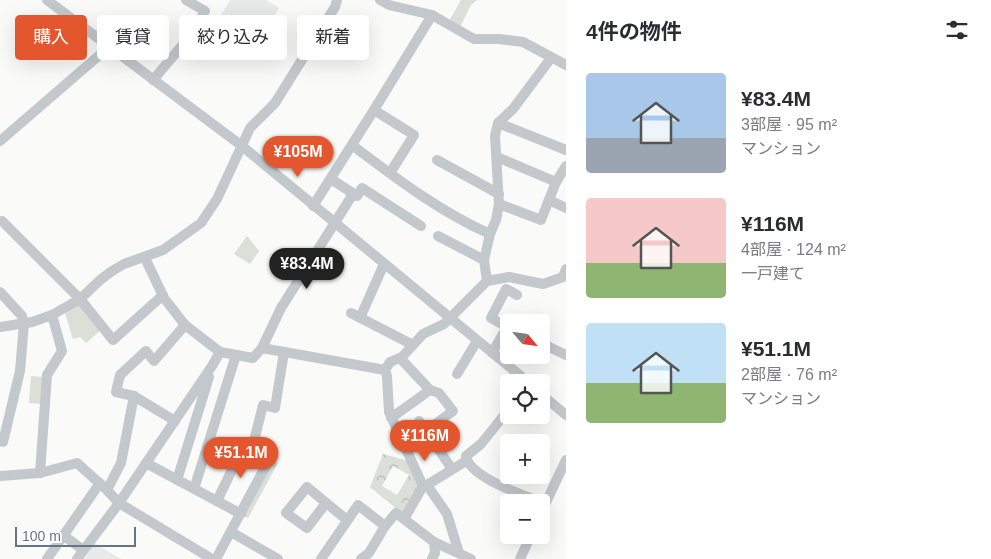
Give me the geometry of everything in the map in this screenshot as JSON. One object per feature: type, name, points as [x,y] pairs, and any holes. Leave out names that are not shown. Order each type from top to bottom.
[{"type":"street","points":[[47,0],[97,37]]},
{"type":"street","points":[[153,80],[191,35],[205,11],[186,0]]},
{"type":"street","points":[[0,328],[52,315],[80,299],[112,271],[124,264],[163,250],[201,223],[217,199],[250,128],[285,90],[335,7],[337,0]]},
{"type":"street","points":[[380,0],[389,5],[403,3],[432,15],[474,39],[499,39],[523,42],[566,65]]},
{"type":"street","points":[[313,206],[432,15]]},
{"type":"street","points":[[0,141],[97,57]]},
{"type":"street","points":[[487,281],[484,260],[490,234],[496,220],[499,199],[495,136],[498,123],[513,109],[551,58]]},
{"type":"street","points":[[128,60],[242,146],[518,374]]},
{"type":"street","points":[[374,110],[414,135],[390,174]]},
{"type":"street","points":[[498,123],[566,150]]},
{"type":"street","points":[[352,145],[390,174],[439,207],[490,234]]},
{"type":"street","points":[[497,157],[556,182]]},
{"type":"street","points":[[437,160],[499,199],[541,220],[556,182],[566,166]]},
{"type":"street","points":[[331,179],[356,196],[362,188],[421,226]]},
{"type":"street","points":[[145,258],[163,295],[185,325],[220,352],[253,358],[262,348],[281,308],[354,194]]},
{"type":"street","points":[[549,200],[566,208]]},
{"type":"street","points":[[2,221],[80,299],[113,340],[163,295]]},
{"type":"street","points":[[438,236],[484,260]]},
{"type":"street","points":[[384,264],[356,315],[413,345]]},
{"type":"street","points":[[385,370],[390,362],[400,358],[423,334],[444,324],[487,281],[508,277],[543,284],[565,275]]},
{"type":"street","points":[[492,353],[507,327],[491,318],[506,289],[517,294]]},
{"type":"street","points":[[0,292],[22,316],[24,323],[20,371],[3,442]]},
{"type":"street","points":[[40,473],[47,376],[62,351],[52,315]]},
{"type":"street","points":[[175,421],[134,396],[116,392],[120,376],[146,351],[154,362],[185,325]]},
{"type":"street","points":[[456,374],[477,341]]},
{"type":"street","points":[[550,347],[566,355]]},
{"type":"street","points":[[262,348],[385,370]]},
{"type":"street","points":[[77,559],[146,464],[220,352]]},
{"type":"street","points":[[252,449],[263,405],[274,408],[284,352]]},
{"type":"street","points":[[194,489],[236,355]]},
{"type":"street","points":[[400,358],[430,390],[440,393],[453,411],[426,431]]},
{"type":"street","points":[[177,480],[212,366]]},
{"type":"street","points":[[385,370],[391,418],[425,485],[447,514],[459,553]]},
{"type":"street","points":[[391,418],[430,390]]},
{"type":"street","points":[[47,559],[63,535],[121,463],[134,396]]},
{"type":"street","points":[[550,402],[566,415]]},
{"type":"street","points":[[420,421],[452,469]]},
{"type":"street","points":[[466,461],[466,456],[482,444],[500,421]]},
{"type":"street","points":[[0,476],[40,473],[77,463],[119,503],[217,558],[271,456],[269,453],[243,448],[217,501]]},
{"type":"street","points":[[548,494],[566,460]]},
{"type":"street","points":[[404,520],[425,485],[466,461]]},
{"type":"street","points":[[466,461],[479,475],[518,494]]},
{"type":"street","points":[[146,464],[241,514]]},
{"type":"street","points":[[326,503],[347,520]]},
{"type":"street","points":[[320,559],[358,505],[385,526]]},
{"type":"street","points":[[361,559],[369,553],[385,526],[396,513],[434,542],[471,559]]},
{"type":"street","points":[[231,532],[278,559]]},
{"type":"street","points":[[63,535],[83,550]]},
{"type":"street","points":[[432,559],[435,553],[434,542]]},
{"type":"street","points":[[520,559],[527,544]]},
{"type":"shaded area","points":[[230,0],[266,0],[279,8],[275,15],[221,15]]},
{"type":"shaded area","points":[[94,543],[121,559],[85,559]]},
{"type":"green space","points":[[461,0],[477,0],[471,5],[460,27],[449,21]]},
{"type":"green space","points":[[247,236],[259,251],[250,264],[234,254]]},
{"type":"green space","points":[[80,303],[101,330],[86,343],[80,337],[73,339],[65,313]]},
{"type":"green space","points":[[31,376],[44,377],[42,404],[29,403]]},
{"type":"green space","points":[[383,454],[409,461],[419,483],[404,515],[370,487]],"holes":[[[393,466],[409,475],[397,495],[382,486]]]},
{"type":"green space","points":[[273,460],[278,463],[248,518],[243,516]]}]
